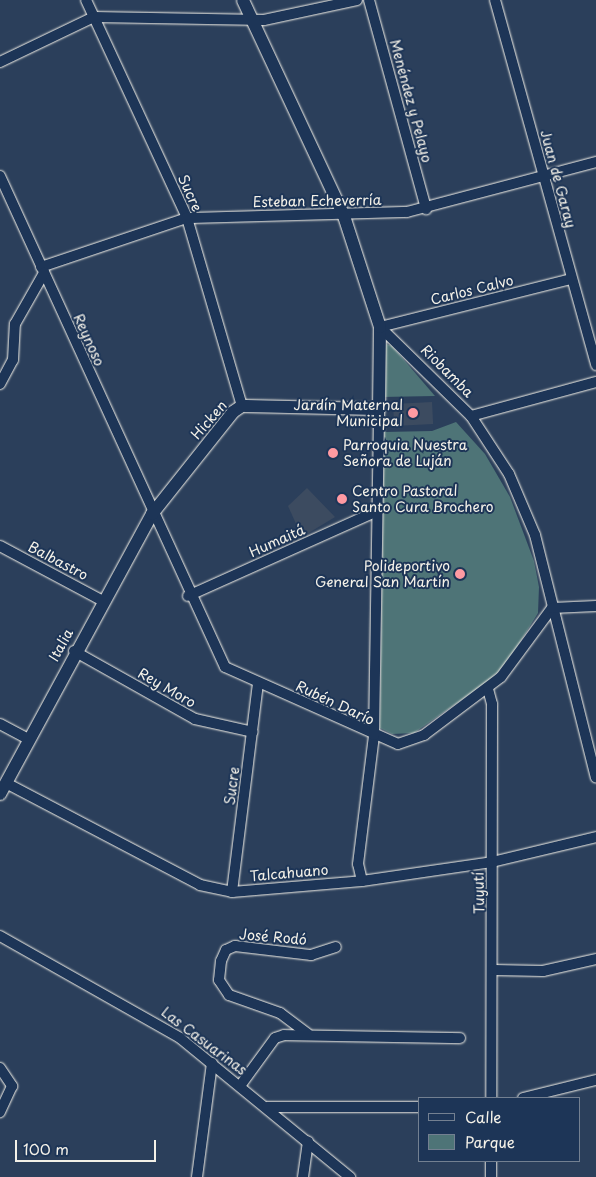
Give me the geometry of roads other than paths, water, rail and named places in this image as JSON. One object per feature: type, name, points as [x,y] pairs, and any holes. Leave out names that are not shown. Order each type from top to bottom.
[{"type":"street","name":"Sucre","points":[[86,0],[187,218],[242,406]]},
{"type":"street","name":"Riobamba","points":[[244,0],[250,21],[344,216],[380,327],[471,416],[523,504],[596,776]]},
{"type":"street","points":[[0,62],[94,17],[250,21],[357,0]]},
{"type":"street","name":"Menéndez y Pelayo","points":[[369,0],[426,209]]},
{"type":"street","name":"Juan de Garay","points":[[495,0],[596,366]]},
{"type":"street","name":"Esteban Echeverría","points":[[43,270],[187,218],[344,216],[426,209],[596,162]]},
{"type":"street","name":"Reynoso","points":[[0,176],[152,514]]},
{"type":"street","points":[[0,384],[13,360],[15,324],[43,270]]},
{"type":"street","name":"Carlos Calvo","points":[[380,327],[571,279]]},
{"type":"street","points":[[362,881],[358,864],[374,735],[380,327]]},
{"type":"street","points":[[471,416],[596,382]]},
{"type":"street","name":"Hicken","points":[[152,514],[242,406],[379,409]]},
{"type":"street","name":"Humaitá","points":[[188,596],[377,511]]},
{"type":"street","name":"Rubén Darío","points":[[152,514],[188,596],[220,662],[258,682],[398,744],[409,742],[488,689],[512,666],[552,608]]},
{"type":"street","name":"Italia","points":[[3,788],[74,651],[152,514]]},
{"type":"street","name":"Balbastro","points":[[0,546],[103,601]]},
{"type":"street","points":[[552,608],[596,606]]},
{"type":"street","name":"Rey Moro","points":[[74,651],[195,719],[253,732]]},
{"type":"street","name":"Sucre","points":[[232,892],[258,682]]},
{"type":"street","name":"Tuyutí","points":[[488,689],[494,970],[492,1097]]},
{"type":"street","points":[[0,724],[28,739]]},
{"type":"street","name":"Talcahuano","points":[[3,788],[200,885],[232,892],[362,881],[492,862],[596,837]]},
{"type":"street","name":"Las Casuarinas","points":[[0,936],[158,1023],[212,1063],[350,1177]]},
{"type":"street","name":"José Rodó","points":[[308,1034],[280,1013],[228,995],[219,980],[220,961],[226,950],[234,946],[311,955],[336,947]]},
{"type":"street","points":[[494,970],[544,971],[596,959]]},
{"type":"street","points":[[240,1086],[275,1038],[308,1034],[460,1038]]},
{"type":"street","points":[[198,1177],[212,1063]]},
{"type":"street","points":[[0,1068],[12,1080],[0,1112]]},
{"type":"street","points":[[527,1097],[596,1080]]},
{"type":"street","points":[[266,1107],[418,1107]]},
{"type":"street","points":[[303,1177],[308,1141]]},
{"type":"street","points":[[491,1162],[491,1177]]},
{"type":"place","name":"Jardín Maternal Municipal","points":[[413,413]]},
{"type":"place","name":"Parroquia Nuestra Señora de Luján","points":[[333,453]]},
{"type":"place","name":"Centro Pastoral Santo Cura Brochero","points":[[342,499]]},
{"type":"place","name":"Polideportivo General San Martín","points":[[460,574]]}]
